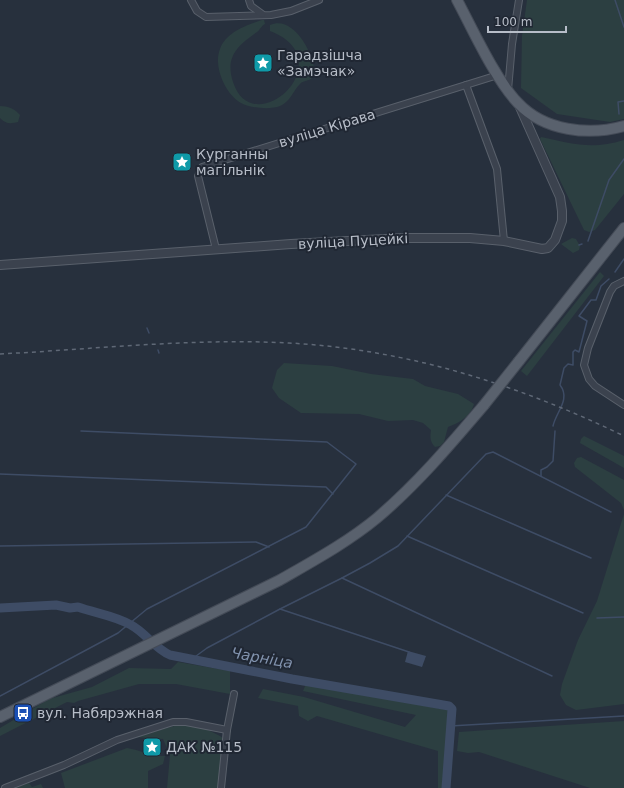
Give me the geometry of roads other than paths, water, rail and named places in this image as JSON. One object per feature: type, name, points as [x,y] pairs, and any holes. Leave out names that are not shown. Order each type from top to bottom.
[{"type":"main road","points":[[457,0],[498,75],[519,104],[544,120],[576,130],[599,131],[624,126]]},
{"type":"main road","points":[[0,717],[280,580],[352,536],[376,518],[418,481],[437,461],[484,405],[624,228]]},
{"type":"street","points":[[191,0],[197,11],[206,17],[291,11],[319,0]]},
{"type":"street","points":[[249,0],[251,6],[262,14]]},
{"type":"street","points":[[508,90],[512,44],[519,0]]},
{"type":"street","name":"вуліца Кірава","points":[[216,249],[198,176],[202,167],[498,75]]},
{"type":"street","points":[[466,85],[497,169],[504,241]]},
{"type":"street","name":"вуліца Пуцейкі","points":[[0,265],[216,249],[404,238],[470,238],[504,241],[542,249],[548,248],[555,240],[562,221],[560,197],[519,104]]},
{"type":"street","points":[[624,281],[614,286],[610,292],[584,365],[589,379],[595,386],[624,405]]},
{"type":"street","points":[[221,788],[227,730],[234,694]]},
{"type":"street","points":[[5,788],[64,765],[117,740],[173,722],[186,722],[227,730]]},
{"type":"water","points":[[408,651],[426,656],[422,667],[405,662]]},
{"type":"waterway","points":[[615,0],[624,27]]},
{"type":"waterway","points":[[619,114],[618,102],[624,101]]},
{"type":"waterway","points":[[588,241],[609,180],[624,159]]},
{"type":"waterway","points":[[615,272],[624,259]]},
{"type":"waterway","points":[[553,426],[562,406],[564,395],[560,385],[564,368],[568,364],[573,365],[573,352],[575,350],[579,352],[587,321],[579,316],[591,300],[596,300],[601,286],[609,279]]},
{"type":"waterway","points":[[147,328],[149,333]]},
{"type":"waterway","points":[[0,696],[118,633],[147,609],[306,527],[356,464],[327,442],[81,431]]},
{"type":"waterway","points":[[541,476],[541,470],[553,461],[555,431]]},
{"type":"waterway","points":[[342,578],[398,546],[486,454],[493,452],[611,512]]},
{"type":"waterway","points":[[0,474],[326,487],[333,494]]},
{"type":"waterway","points":[[446,495],[591,558]]},
{"type":"waterway","points":[[407,536],[583,613]]},
{"type":"waterway","points":[[0,546],[256,542],[269,547]]},
{"type":"waterway","points":[[280,609],[342,578],[552,676]]},
{"type":"waterway","name":"Чарніца","points":[[0,608],[56,605],[70,608],[78,607],[125,622],[136,628],[164,652],[170,655],[292,679],[449,706],[452,709],[446,788]]},
{"type":"waterway","points":[[192,659],[207,648],[280,609],[409,652]]},
{"type":"waterway","points":[[597,618],[624,617]]},
{"type":"waterway","points":[[450,726],[624,716]]},
{"type":"railway","points":[[0,354],[217,342],[289,343],[333,347],[376,353],[461,373],[544,401],[624,436]]},
{"type":"place","name":"Гарадзішча «Замэчак»","points":[[263,63]]},
{"type":"place","name":"Курганны магільнік","points":[[182,162]]},
{"type":"place","name":"вул. Набярэжная","points":[[23,713]]},
{"type":"place","name":"ДАК №115","points":[[152,747]]}]
